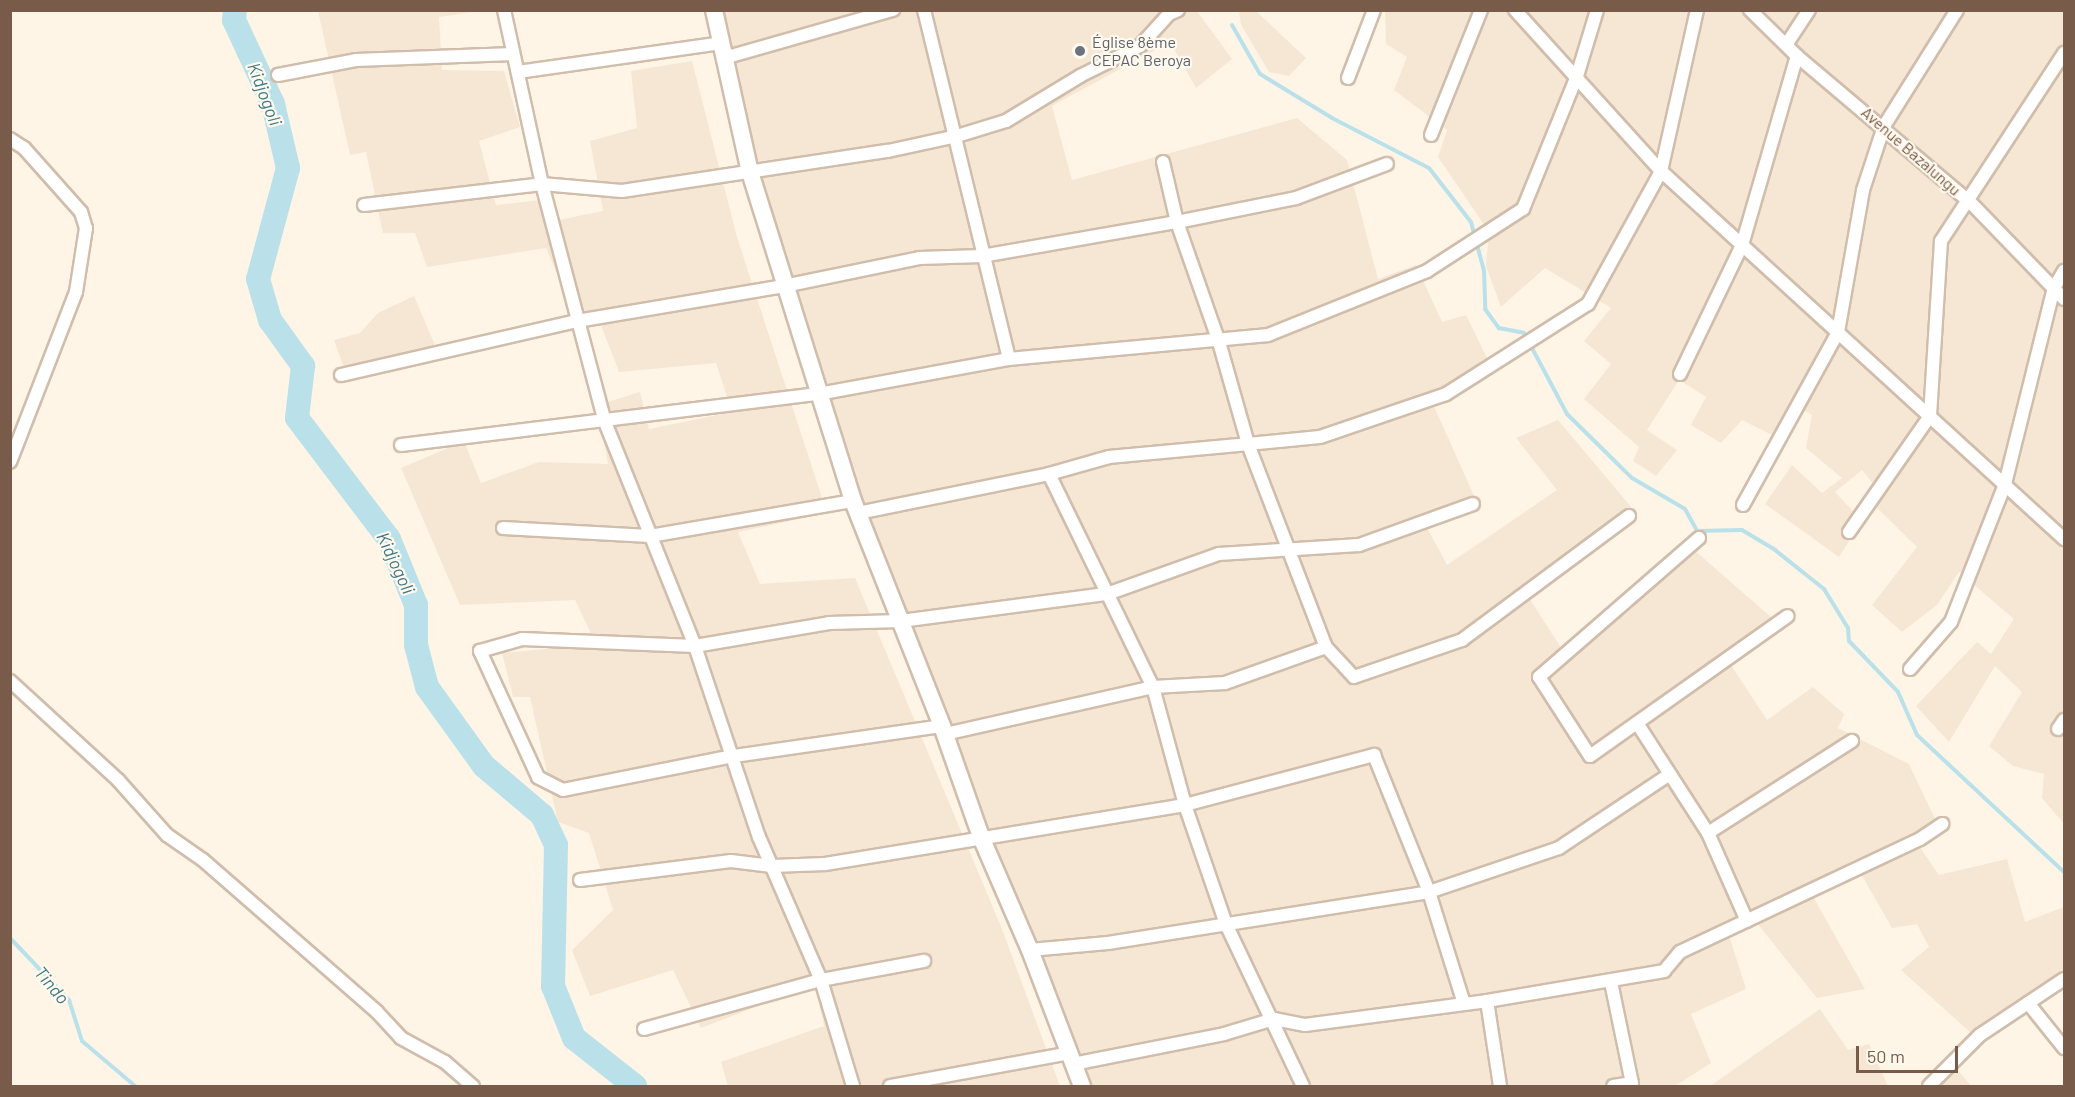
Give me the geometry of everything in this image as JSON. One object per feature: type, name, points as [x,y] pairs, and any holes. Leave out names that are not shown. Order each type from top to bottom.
[{"type":"street","points":[[504,10],[542,184],[605,422],[695,646],[759,837],[821,980],[853,1086]]},
{"type":"street","points":[[714,10],[750,172],[855,507],[943,730],[981,837],[1030,950],[1082,1086]]},
{"type":"street","points":[[518,72],[722,50],[893,10]]},
{"type":"street","points":[[924,10],[957,136],[982,256],[1009,359]]},
{"type":"street","points":[[364,205],[542,184],[622,191],[888,151],[957,136],[1006,121],[1080,76],[1140,46],[1169,14],[1178,10]]},
{"type":"street","points":[[1347,78],[1374,10]]},
{"type":"street","points":[[1431,135],[1481,10]]},
{"type":"street","points":[[1515,10],[1661,171],[2064,539]]},
{"type":"street","points":[[401,445],[605,422],[818,394],[1009,359],[1219,342],[1268,335],[1427,271],[1523,209],[1577,76],[1597,10]]},
{"type":"street","points":[[502,528],[650,536],[855,507],[1049,474],[1109,457],[1320,437],[1446,394],[1588,304],[1661,171],[1697,10]]},
{"type":"street","name":"Avenue Bazalungu","points":[[1750,10],[1797,56],[1884,126],[1970,202],[2064,299]]},
{"type":"street","points":[[1786,45],[1809,10]]},
{"type":"street","points":[[1743,504],[1838,332],[1863,190],[1884,126],[1957,10]]},
{"type":"street","points":[[1849,532],[1930,416],[1941,241],[1970,202],[2064,53]]},
{"type":"street","points":[[278,75],[356,60],[513,54]]},
{"type":"street","points":[[1680,374],[1742,245],[1797,56]]},
{"type":"street","points":[[10,139],[24,148],[81,212],[87,228],[76,292],[10,462]]},
{"type":"street","points":[[1163,162],[1177,222],[1219,342],[1248,444],[1326,647],[1354,677],[1462,640],[1629,516]]},
{"type":"street","points":[[341,375],[577,321],[784,286],[919,258],[982,256],[1177,222],[1296,198],[1387,164]]},
{"type":"street","points":[[1910,669],[1951,622],[2005,484],[2054,288],[2064,271]]},
{"type":"street","points":[[1049,474],[1153,687],[1185,805],[1227,924],[1274,1019],[1303,1086]]},
{"type":"street","points":[[1326,647],[1225,683],[1153,687],[943,730],[733,756],[563,790],[538,777],[480,651],[522,639],[695,646],[829,623],[901,621],[1107,594],[1219,554],[1359,545],[1473,504]]},
{"type":"street","points":[[1699,538],[1539,677],[1590,756],[1788,616]]},
{"type":"street","points":[[10,681],[118,780],[167,835],[203,860],[377,1012],[400,1038],[445,1062],[473,1086]]},
{"type":"street","points":[[1637,723],[1708,832],[1747,921]]},
{"type":"street","points":[[1708,832],[1852,741]]},
{"type":"street","points":[[580,880],[731,861],[772,866],[825,864],[1185,805],[1374,755],[1429,892],[1464,1004]]},
{"type":"street","points":[[1030,950],[1108,943],[1429,892],[1559,848],[1670,774]]},
{"type":"street","points":[[890,1086],[1224,1034],[1274,1019],[1305,1025],[1487,1001],[1611,982],[1664,971],[1680,952],[1920,839],[1942,824]]},
{"type":"street","points":[[644,1029],[821,980],[924,961]]},
{"type":"street","points":[[1929,1086],[1937,1074],[1980,1035],[2064,979]]},
{"type":"street","points":[[1611,982],[1632,1083],[1613,1086]]},
{"type":"street","points":[[1487,1001],[1500,1086]]},
{"type":"street","points":[[2028,1003],[2064,1048]]},
{"type":"shaded area","points":[[318,11],[480,11],[439,17],[442,70],[504,71],[520,127],[479,141],[496,205],[540,200],[544,223],[603,211],[590,141],[637,128],[631,71],[692,61],[737,237],[827,513],[738,532],[760,584],[855,578],[1002,929],[1060,1086],[728,1086],[721,1062],[824,1026],[815,984],[701,1028],[673,970],[590,996],[572,950],[613,910],[589,833],[558,822],[530,697],[513,697],[502,653],[596,644],[575,600],[460,605],[401,468],[464,441],[481,483],[539,462],[608,464],[598,405],[640,392],[649,429],[732,412],[716,363],[619,372],[597,315],[576,317],[546,248],[427,267],[415,233],[383,233],[366,152],[350,155]]},
{"type":"shaded area","points":[[712,11],[1197,11],[1232,59],[1196,88],[1170,42],[1052,106],[1072,180],[1297,118],[1347,160],[1378,279],[1416,265],[1442,322],[1466,315],[1489,362],[1429,395],[1475,498],[1424,522],[1447,565],[1557,490],[1516,438],[1558,420],[1632,508],[1524,590],[1565,654],[1693,549],[1772,618],[1729,662],[1767,720],[1813,687],[1844,714],[1838,728],[1909,764],[1937,823],[1915,840],[1939,875],[2007,859],[2025,922],[2064,907],[2064,979],[1972,1034],[1901,970],[1929,947],[1917,924],[1892,928],[1858,869],[1810,891],[1865,989],[1817,998],[1753,918],[1728,932],[1746,989],[1691,1014],[1711,1063],[1675,1086],[1076,1086],[870,554],[787,295]]},
{"type":"shaded area","points":[[1239,11],[1256,11],[1306,58],[1289,76],[1269,72],[1241,25]]},
{"type":"shaded area","points":[[1385,11],[2064,11],[2064,824],[2042,798],[2044,774],[2013,766],[1989,746],[2022,692],[1995,666],[1949,742],[1916,706],[1977,642],[1991,654],[2014,619],[1959,572],[1937,605],[1902,632],[1872,605],[1917,547],[1871,502],[1879,491],[1862,470],[1835,492],[1862,521],[1839,557],[1765,504],[1792,465],[1822,493],[1842,478],[1806,448],[1812,415],[1794,405],[1772,435],[1742,420],[1721,443],[1691,425],[1706,397],[1679,380],[1647,430],[1677,450],[1656,476],[1633,461],[1639,447],[1584,399],[1611,364],[1584,341],[1611,308],[1545,268],[1501,307],[1486,266],[1489,232],[1438,157],[1447,130],[1394,90],[1407,57],[1386,44]]},
{"type":"shaded area","points":[[414,296],[440,357],[349,382],[334,340],[360,333],[378,313]]},
{"type":"shaded area","points":[[1820,1009],[1848,1050],[1869,1044],[1888,1086],[1710,1086]]},
{"type":"shaded area","points":[[1952,1063],[1971,1086],[1928,1086]]},
{"type":"waterway","name":"Kidjogoli","points":[[235,10],[234,20],[273,104],[288,168],[258,279],[270,320],[303,366],[297,418],[389,539],[416,605],[416,645],[427,687],[484,766],[542,815],[556,845],[553,986],[574,1038],[635,1086]]},
{"type":"waterway","points":[[1232,25],[1260,74],[1332,118],[1429,168],[1471,222],[1484,271],[1485,309],[1499,328],[1524,333],[1567,414],[1632,478],[1685,509],[1697,531],[1742,530],[1775,550],[1824,589],[1848,628],[1849,641],[1898,692],[1917,735],[2064,872]]},
{"type":"waterway","name":"Tindo","points":[[10,938],[69,1000],[82,1041],[135,1086]]},
{"type":"place","name":"Église 8ème CEPAC Beroya","points":[[1080,51]]}]
